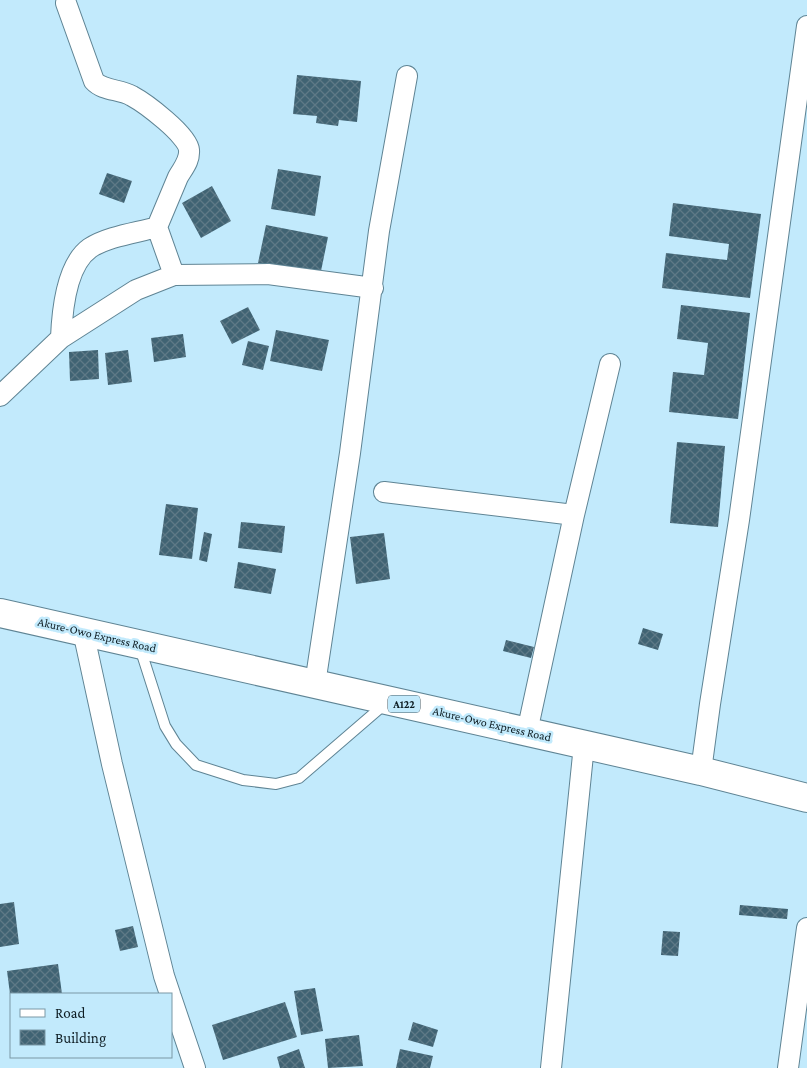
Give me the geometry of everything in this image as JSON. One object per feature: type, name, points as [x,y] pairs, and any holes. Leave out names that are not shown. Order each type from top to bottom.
[{"type":"highway","name":"Akure-Owo Express Road","points":[[0,612],[701,771],[807,798]]},
{"type":"street","points":[[66,3],[94,81],[103,87],[130,94],[146,104],[184,138],[189,148],[188,160],[157,227],[174,275]]},
{"type":"street","points":[[701,771],[739,520],[807,26]]},
{"type":"street","points":[[315,684],[350,453],[379,231],[407,76]]},
{"type":"street","points":[[61,338],[62,310],[69,283],[81,258],[90,248],[114,238],[157,227]]},
{"type":"street","points":[[0,396],[61,338],[136,290],[174,275],[268,274],[373,288]]},
{"type":"street","points":[[527,732],[574,516],[610,364]]},
{"type":"street","points":[[384,492],[574,516]]},
{"type":"street","points":[[83,632],[112,764],[164,976],[170,993]]},
{"type":"street","points":[[551,1068],[584,745]]},
{"type":"street","points":[[788,1068],[807,928]]},
{"type":"street","points":[[172,999],[195,1068]]},
{"type":"lane","points":[[138,644],[166,726],[176,744],[196,764],[243,780],[276,784],[299,778],[388,701]]},
{"type":"building","points":[[297,75],[361,81],[357,122],[339,120],[338,126],[316,123],[317,116],[293,114]]},
{"type":"building","points":[[278,169],[321,176],[315,216],[271,209]]},
{"type":"building","points":[[107,173],[132,181],[124,203],[99,194]]},
{"type":"building","points":[[212,186],[231,221],[201,238],[182,203]]},
{"type":"building","points":[[673,203],[761,214],[750,298],[662,288],[666,253],[727,260],[729,244],[669,236]]},
{"type":"building","points":[[266,225],[328,237],[320,276],[258,263]]},
{"type":"building","points":[[681,305],[750,313],[738,419],[669,412],[673,372],[704,375],[708,343],[677,339]]},
{"type":"building","points":[[248,307],[260,330],[232,344],[220,321]]},
{"type":"building","points":[[276,330],[329,340],[322,371],[270,361]]},
{"type":"building","points":[[183,334],[186,357],[154,362],[151,338]]},
{"type":"building","points":[[248,341],[269,346],[263,370],[242,365]]},
{"type":"building","points":[[98,350],[99,379],[70,381],[69,352]]},
{"type":"building","points":[[128,350],[132,382],[108,385],[105,353]]},
{"type":"building","points":[[677,442],[725,446],[718,527],[670,523]]},
{"type":"building","points":[[166,504],[198,508],[192,559],[159,555]]},
{"type":"building","points":[[241,522],[285,526],[282,553],[238,548]]},
{"type":"building","points":[[204,532],[212,534],[207,562],[199,560]]},
{"type":"building","points":[[384,533],[390,579],[356,584],[350,537]]},
{"type":"building","points":[[238,562],[276,569],[271,594],[234,588]]},
{"type":"building","points":[[643,628],[663,634],[658,650],[638,644]]},
{"type":"building","points":[[506,640],[534,647],[531,658],[503,651]]},
{"type":"building","points":[[14,902],[19,944],[0,947],[0,904]]},
{"type":"building","points":[[740,905],[788,909],[787,919],[739,915]]},
{"type":"building","points":[[133,926],[138,947],[120,951],[115,930]]},
{"type":"building","points":[[663,931],[680,932],[678,956],[661,955]]},
{"type":"building","points":[[58,964],[62,993],[10,994],[7,971]]},
{"type":"building","points":[[315,988],[323,1031],[301,1035],[294,991]]},
{"type":"building","points":[[285,1002],[297,1037],[223,1060],[212,1025]]},
{"type":"building","points":[[413,1022],[438,1030],[433,1047],[408,1040]]},
{"type":"building","points":[[359,1035],[363,1066],[328,1068],[325,1039]]},
{"type":"building","points":[[299,1049],[305,1068],[280,1068],[277,1057]]},
{"type":"building","points":[[400,1049],[433,1056],[430,1068],[396,1068]]}]
